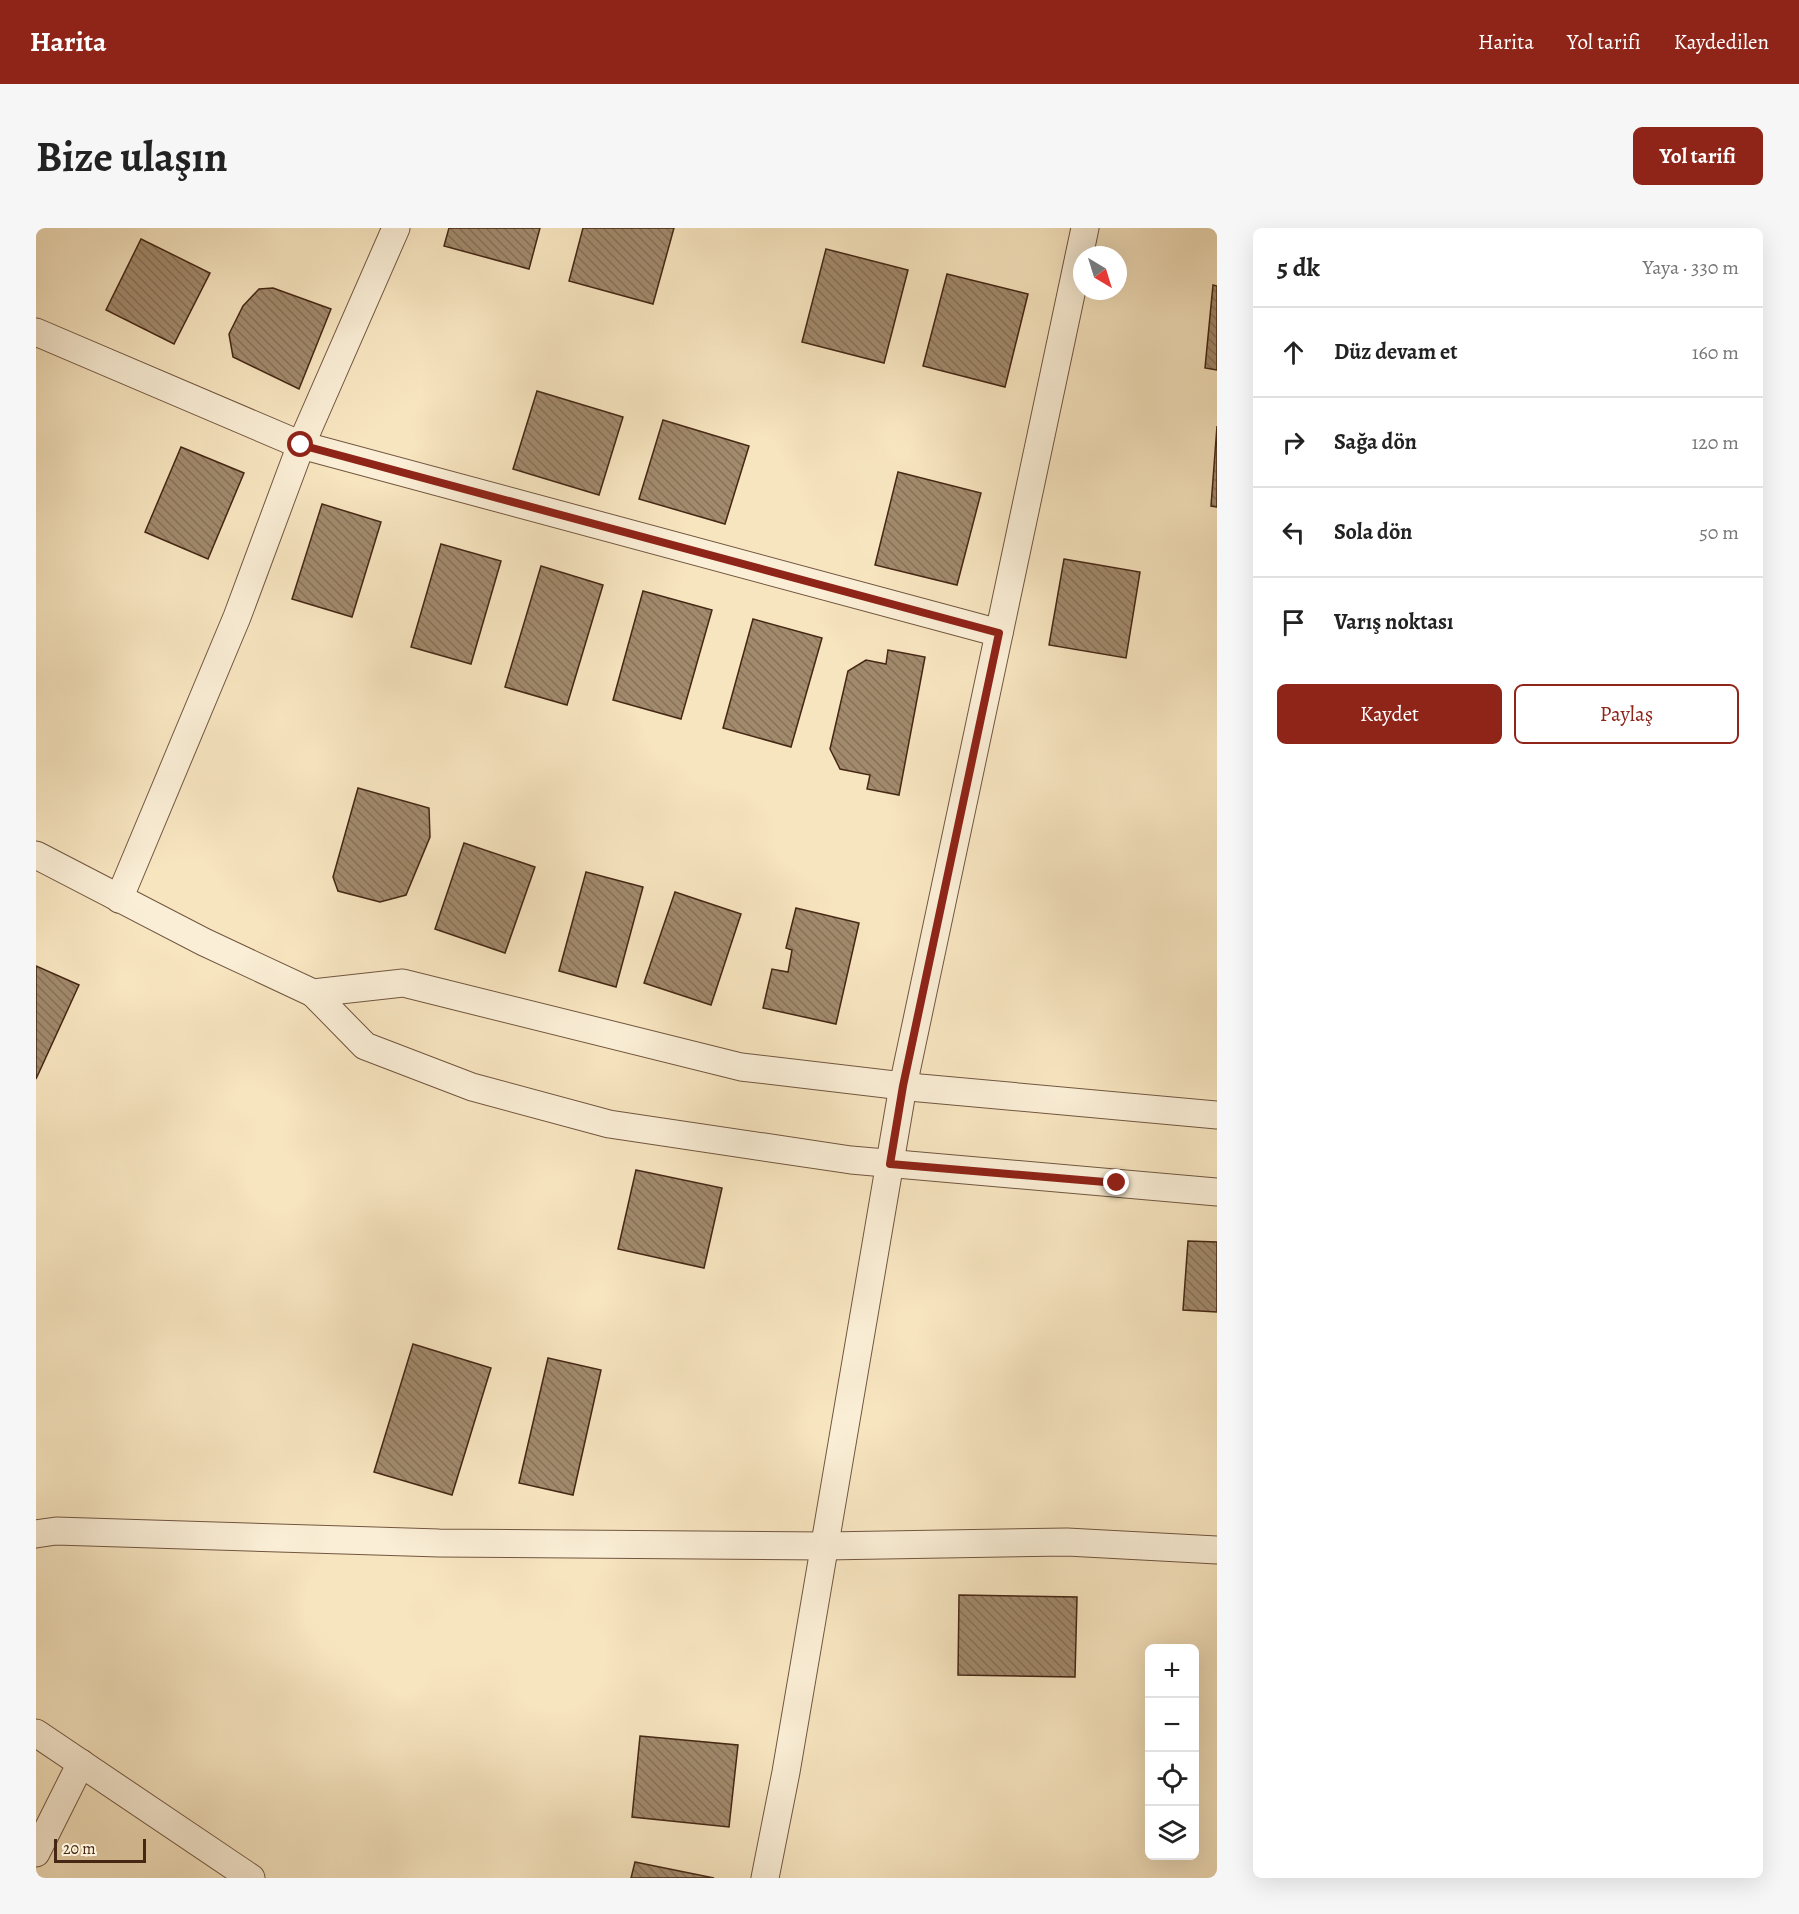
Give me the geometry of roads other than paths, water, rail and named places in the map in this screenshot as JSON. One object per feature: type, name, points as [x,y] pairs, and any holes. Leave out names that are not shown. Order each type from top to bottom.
[{"type":"street","points":[[119,899],[237,617],[301,445],[396,228]]},
{"type":"street","points":[[765,1878],[825,1546],[903,1086],[1085,228]]},
{"type":"street","points":[[36,332],[301,445],[999,633]]},
{"type":"street","points":[[36,855],[119,899],[313,993],[365,1046],[472,1087],[609,1124],[890,1164],[1217,1192]]},
{"type":"street","points":[[313,993],[403,983],[741,1067],[903,1086],[1217,1115]]},
{"type":"street","points":[[36,1534],[56,1531],[439,1543],[825,1546],[1067,1542],[1217,1550]]},
{"type":"street","points":[[36,1733],[251,1878]]},
{"type":"street","points":[[36,1853],[81,1763]]}]
